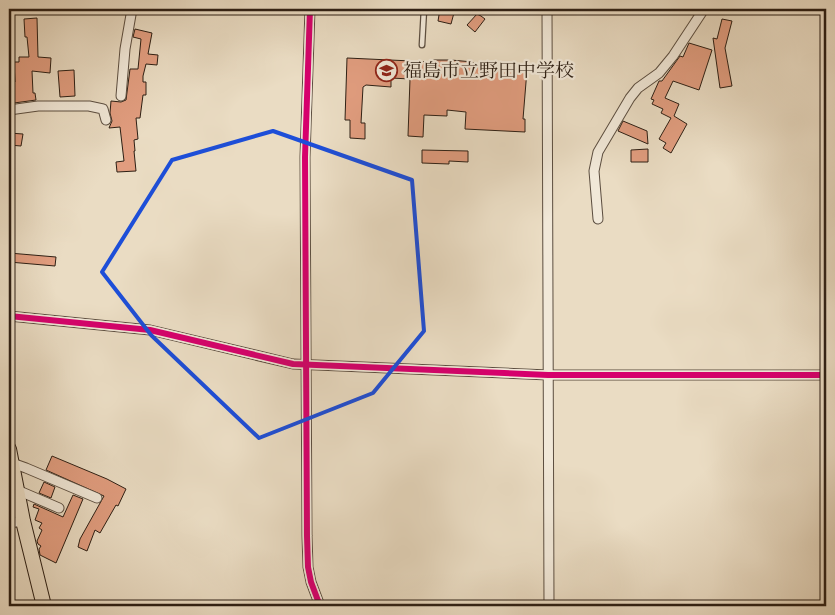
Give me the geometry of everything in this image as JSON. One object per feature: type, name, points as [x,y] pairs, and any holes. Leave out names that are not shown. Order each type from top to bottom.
[{"type":"main road","points":[[9,449],[17,490],[16,522],[44,606]]},
{"type":"street","points":[[121,96],[125,49],[132,9]]},
{"type":"street","points":[[310,9],[305,157],[308,567],[311,582],[320,606]]},
{"type":"street","points":[[547,9],[549,606]]},
{"type":"street","points":[[598,220],[594,171],[598,152],[630,98],[638,88],[659,73],[673,56],[704,9]]},
{"type":"street","points":[[9,110],[38,106],[89,106],[103,109],[106,120]]},
{"type":"street","points":[[9,316],[150,330],[293,364],[548,376],[826,375]]},
{"type":"street","points":[[12,464],[97,498]]},
{"type":"street","points":[[17,490],[59,508]]},
{"type":"lane","points":[[422,45],[424,9]]},
{"type":"highlighted area","points":[[273,131],[412,180],[424,331],[373,393],[259,438],[151,335],[102,272],[172,160]]},
{"type":"building","points":[[440,9],[455,9],[451,24],[438,21]]},
{"type":"building","points":[[477,14],[485,19],[475,32],[467,25]]},
{"type":"building","points":[[37,18],[38,57],[51,58],[50,73],[32,71],[33,93],[35,93],[36,100],[14,103],[12,83],[15,82],[14,62],[19,62],[19,57],[29,57],[24,19]]},
{"type":"building","points":[[722,19],[732,21],[725,48],[732,86],[720,88],[713,38],[717,39]]},
{"type":"building","points":[[135,29],[152,33],[148,54],[158,55],[157,65],[146,64],[143,76],[143,82],[146,82],[146,95],[143,95],[140,118],[136,118],[138,139],[134,140],[134,151],[136,171],[117,172],[116,162],[124,161],[120,127],[109,128],[112,121],[110,113],[111,101],[121,102],[126,100],[130,69],[138,69],[141,39],[133,37]]},
{"type":"building","points":[[689,43],[712,50],[699,90],[673,81],[665,98],[679,104],[674,116],[687,124],[671,153],[663,148],[666,143],[659,139],[671,118],[661,113],[663,109],[652,104],[654,100],[651,99],[659,81],[662,81],[680,56],[683,57]]},
{"type":"building","points":[[347,58],[433,62],[433,60],[451,60],[473,62],[473,66],[527,70],[523,119],[525,119],[525,132],[465,129],[466,112],[447,110],[447,116],[424,115],[423,137],[408,136],[410,79],[391,78],[391,87],[366,85],[363,87],[361,123],[365,123],[365,139],[350,138],[350,120],[345,120]]},
{"type":"building","points":[[74,70],[75,96],[60,97],[58,71]]},
{"type":"building","points":[[623,121],[647,131],[648,144],[618,131]]},
{"type":"building","points":[[9,133],[23,134],[21,146],[9,145]]},
{"type":"building","points":[[648,149],[648,162],[631,162],[631,150]]},
{"type":"building","points":[[422,150],[468,151],[468,162],[449,161],[449,164],[422,163]]},
{"type":"building","points":[[9,253],[56,257],[55,266],[9,262]]},
{"type":"building","points":[[52,456],[126,489],[118,506],[116,505],[100,533],[95,530],[87,551],[78,547],[80,539],[104,496],[46,470]]},
{"type":"building","points":[[44,482],[55,487],[51,498],[39,493]]},
{"type":"building","points":[[73,495],[83,499],[56,563],[40,555],[39,549],[41,546],[37,541],[42,530],[39,528],[42,523],[35,520],[39,509],[33,507],[34,504],[63,517]]},
{"type":"cycle path","points":[[310,9],[305,157],[307,536],[308,567],[311,582],[320,606]]},
{"type":"cycle path","points":[[9,316],[150,330],[293,364],[548,375],[826,375]]},
{"type":"place","name":"福島市立野田中学校","points":[[387,70]]}]
